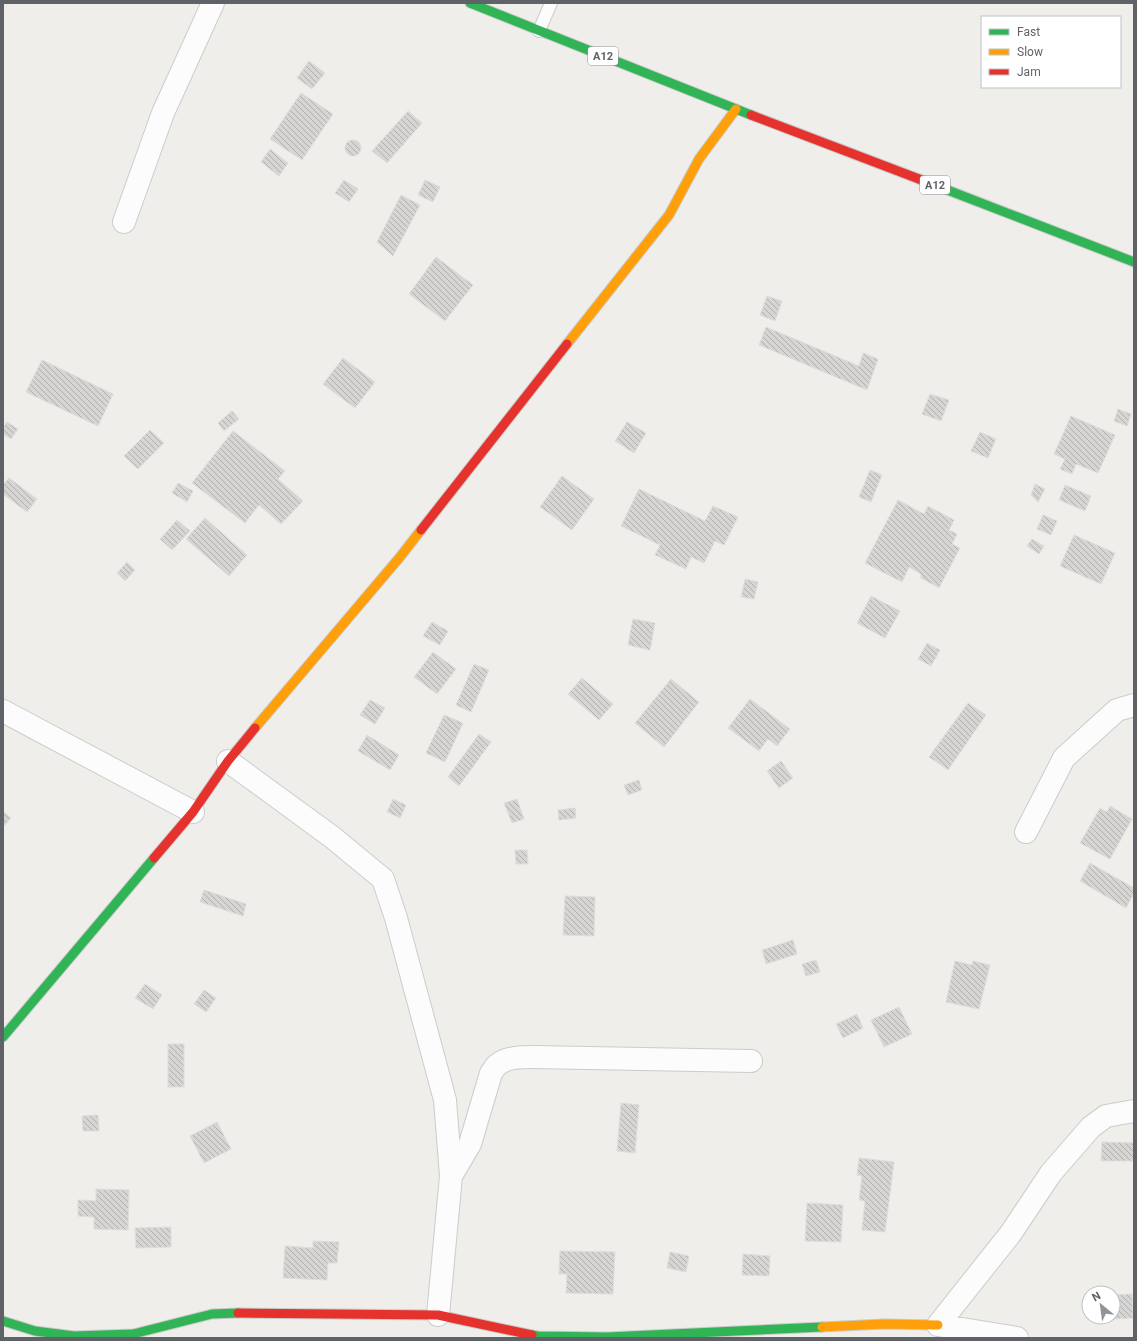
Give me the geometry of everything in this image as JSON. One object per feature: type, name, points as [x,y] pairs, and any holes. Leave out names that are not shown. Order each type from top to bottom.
[{"type":"street","points":[[124,222],[163,113],[213,3]]},
{"type":"street","name":"A12","points":[[470,3],[736,109],[1134,262]]},
{"type":"street","points":[[3,1037],[193,812],[228,761],[400,557],[669,215],[699,159],[736,109]]},
{"type":"street","points":[[1026,832],[1064,758],[1116,710],[1134,705]]},
{"type":"street","points":[[3,711],[193,812]]},
{"type":"street","points":[[228,761],[332,837],[383,879],[398,926],[445,1100],[451,1176],[438,1315]]},
{"type":"street","points":[[451,1176],[470,1144],[491,1073],[497,1065],[506,1061],[519,1057],[751,1061]]},
{"type":"street","points":[[938,1326],[1011,1233],[1051,1173],[1091,1127],[1106,1116],[1134,1111]]},
{"type":"street","points":[[3,1321],[35,1331],[74,1336],[130,1336],[212,1314],[259,1313],[438,1315],[538,1336],[607,1337],[829,1332],[884,1324],[938,1326],[1017,1338]]},
{"type":"lane","points":[[539,31],[550,3]]},
{"type":"building","points":[[309,61],[325,73],[312,89],[297,78]]},
{"type":"building","points":[[301,93],[333,114],[302,160],[270,139]]},
{"type":"building","points":[[408,111],[422,123],[387,163],[372,151]]},
{"type":"building","points":[[350,140],[356,140],[361,145],[359,154],[356,156],[350,156],[345,151],[345,145]]},
{"type":"building","points":[[270,149],[288,163],[279,176],[261,162]]},
{"type":"building","points":[[344,180],[358,189],[349,202],[335,193]]},
{"type":"building","points":[[425,180],[440,187],[433,202],[418,195]]},
{"type":"building","points":[[401,195],[420,205],[393,256],[377,242]]},
{"type":"building","points":[[436,257],[473,285],[445,321],[409,294]]},
{"type":"building","points":[[767,296],[782,301],[775,321],[760,315]]},
{"type":"building","points":[[766,327],[859,366],[863,353],[878,359],[867,390],[759,345]]},
{"type":"building","points":[[343,358],[375,382],[355,408],[323,384]]},
{"type":"building","points":[[42,360],[113,394],[98,426],[26,392]]},
{"type":"building","points":[[930,394],[949,400],[941,421],[922,414]]},
{"type":"building","points":[[1118,409],[1131,414],[1127,426],[1114,421]]},
{"type":"building","points":[[232,411],[239,419],[224,431],[218,423]]},
{"type":"building","points":[[1071,416],[1115,435],[1098,473],[1076,464],[1072,474],[1060,469],[1065,459],[1054,454]]},
{"type":"building","points":[[7,422],[18,429],[11,439],[3,434],[3,428]]},
{"type":"building","points":[[627,422],[646,433],[634,453],[615,441]]},
{"type":"building","points":[[150,430],[164,443],[138,469],[124,456]]},
{"type":"building","points":[[233,431],[285,471],[278,479],[303,501],[281,524],[259,505],[245,523],[192,483]]},
{"type":"building","points":[[980,432],[996,439],[988,458],[971,451]]},
{"type":"building","points":[[870,470],[882,475],[871,502],[859,497]]},
{"type":"building","points":[[562,476],[594,499],[572,530],[540,507]]},
{"type":"building","points":[[9,478],[37,499],[27,512],[3,494],[3,485]]},
{"type":"building","points":[[178,483],[193,491],[187,502],[172,493]]},
{"type":"building","points":[[1035,484],[1045,489],[1038,502],[1031,495]]},
{"type":"building","points":[[1065,485],[1091,496],[1085,511],[1059,500]]},
{"type":"building","points":[[639,489],[705,521],[713,506],[738,517],[724,545],[715,541],[704,563],[691,557],[686,569],[655,555],[660,545],[621,526]]},
{"type":"building","points":[[898,500],[924,514],[928,506],[954,520],[949,530],[957,534],[952,544],[960,548],[939,588],[921,578],[921,574],[909,567],[902,582],[865,563]]},
{"type":"building","points":[[1043,515],[1057,521],[1051,535],[1037,529]]},
{"type":"building","points":[[205,518],[247,555],[229,576],[186,539]]},
{"type":"building","points":[[177,520],[190,531],[172,550],[160,539]]},
{"type":"building","points":[[1074,535],[1115,553],[1101,584],[1060,566]]},
{"type":"building","points":[[1032,539],[1044,546],[1039,554],[1027,546]]},
{"type":"building","points":[[127,562],[135,570],[125,581],[117,573]]},
{"type":"building","points":[[745,579],[758,582],[754,599],[741,597]]},
{"type":"building","points":[[871,596],[900,611],[885,638],[857,623]]},
{"type":"building","points":[[633,619],[655,623],[650,650],[628,645]]},
{"type":"building","points":[[432,622],[448,631],[440,645],[423,636]]},
{"type":"building","points":[[927,643],[940,650],[931,666],[918,659]]},
{"type":"building","points":[[433,652],[456,669],[437,694],[414,677]]},
{"type":"building","points":[[474,664],[489,670],[471,712],[456,705]]},
{"type":"building","points":[[582,678],[613,704],[599,720],[568,694]]},
{"type":"building","points":[[671,679],[699,702],[664,747],[635,723]]},
{"type":"building","points":[[750,699],[790,729],[777,746],[768,739],[759,751],[728,728]]},
{"type":"building","points":[[370,700],[385,708],[375,724],[360,715]]},
{"type":"building","points":[[968,703],[986,715],[948,770],[929,757]]},
{"type":"building","points":[[444,715],[463,723],[445,762],[426,753]]},
{"type":"building","points":[[479,734],[491,742],[459,786],[448,777]]},
{"type":"building","points":[[367,735],[399,755],[390,770],[358,751]]},
{"type":"building","points":[[781,761],[793,778],[779,788],[767,771]]},
{"type":"building","points":[[639,780],[642,790],[628,795],[624,785]]},
{"type":"building","points":[[393,799],[406,805],[400,818],[387,812]]},
{"type":"building","points":[[517,799],[524,819],[512,823],[504,803]]},
{"type":"building","points":[[1110,806],[1132,819],[1110,859],[1080,843],[1100,808],[1107,812]]},
{"type":"building","points":[[575,808],[576,818],[559,820],[558,810]]},
{"type":"building","points":[[3,811],[11,818],[3,827]]},
{"type":"building","points":[[515,850],[527,850],[528,864],[516,864]]},
{"type":"building","points":[[1090,863],[1134,888],[1134,893],[1126,908],[1080,881]]},
{"type":"building","points":[[204,890],[246,904],[243,916],[200,902]]},
{"type":"building","points":[[565,896],[595,897],[594,936],[563,935]]},
{"type":"building","points":[[793,940],[797,954],[766,964],[762,950]]},
{"type":"building","points":[[816,960],[820,972],[806,976],[802,964]]},
{"type":"building","points":[[955,961],[972,965],[973,961],[990,965],[979,1009],[946,1002]]},
{"type":"building","points":[[145,984],[162,995],[153,1009],[135,998]]},
{"type":"building","points":[[204,990],[216,998],[206,1012],[194,1004]]},
{"type":"building","points":[[899,1007],[912,1034],[884,1047],[871,1020]]},
{"type":"building","points":[[857,1014],[863,1028],[843,1038],[836,1024]]},
{"type":"building","points":[[168,1044],[184,1044],[184,1087],[168,1087]]},
{"type":"building","points":[[621,1103],[639,1105],[635,1153],[617,1151]]},
{"type":"building","points":[[98,1115],[99,1131],[83,1131],[82,1116]]},
{"type":"building","points":[[217,1122],[231,1149],[204,1163],[190,1136]]},
{"type":"building","points":[[1102,1142],[1134,1143],[1134,1161],[1101,1161]]},
{"type":"building","points":[[859,1158],[894,1162],[885,1232],[862,1230],[865,1201],[859,1200],[862,1176],[857,1175]]},
{"type":"building","points":[[96,1189],[129,1190],[128,1230],[94,1229],[94,1217],[78,1216],[78,1200],[96,1201]]},
{"type":"building","points":[[807,1203],[843,1205],[841,1242],[805,1241]]},
{"type":"building","points":[[171,1227],[171,1247],[136,1248],[135,1228]]},
{"type":"building","points":[[313,1241],[339,1242],[337,1263],[328,1263],[327,1280],[283,1278],[285,1246],[313,1248]]},
{"type":"building","points":[[560,1251],[615,1252],[613,1294],[566,1293],[567,1274],[559,1274]]},
{"type":"building","points":[[670,1252],[689,1256],[686,1272],[667,1268]]},
{"type":"building","points":[[743,1254],[770,1256],[769,1276],[742,1275]]},
{"type":"building","points":[[1132,1294],[1133,1318],[1121,1319],[1121,1295]]},
{"type":"traffic: fast","points":[[470,3],[751,115]]},
{"type":"traffic: fast","points":[[919,179],[1134,262]]},
{"type":"traffic: fast","points":[[3,1037],[154,858]]},
{"type":"traffic: fast","points":[[3,1321],[35,1331],[74,1336],[133,1334],[212,1314],[238,1313]]},
{"type":"traffic: fast","points":[[532,1335],[607,1337],[822,1327]]},
{"type":"traffic: slow","points":[[567,344],[669,215],[699,159],[736,109]]},
{"type":"traffic: slow","points":[[255,728],[400,557],[421,530]]},
{"type":"traffic: slow","points":[[822,1327],[884,1324],[938,1325]]},
{"type":"traffic: jam","points":[[751,115],[919,179]]},
{"type":"traffic: jam","points":[[421,530],[567,344]]},
{"type":"traffic: jam","points":[[154,858],[193,812],[228,761],[255,728]]},
{"type":"traffic: jam","points":[[238,1313],[438,1315],[532,1335]]}]
